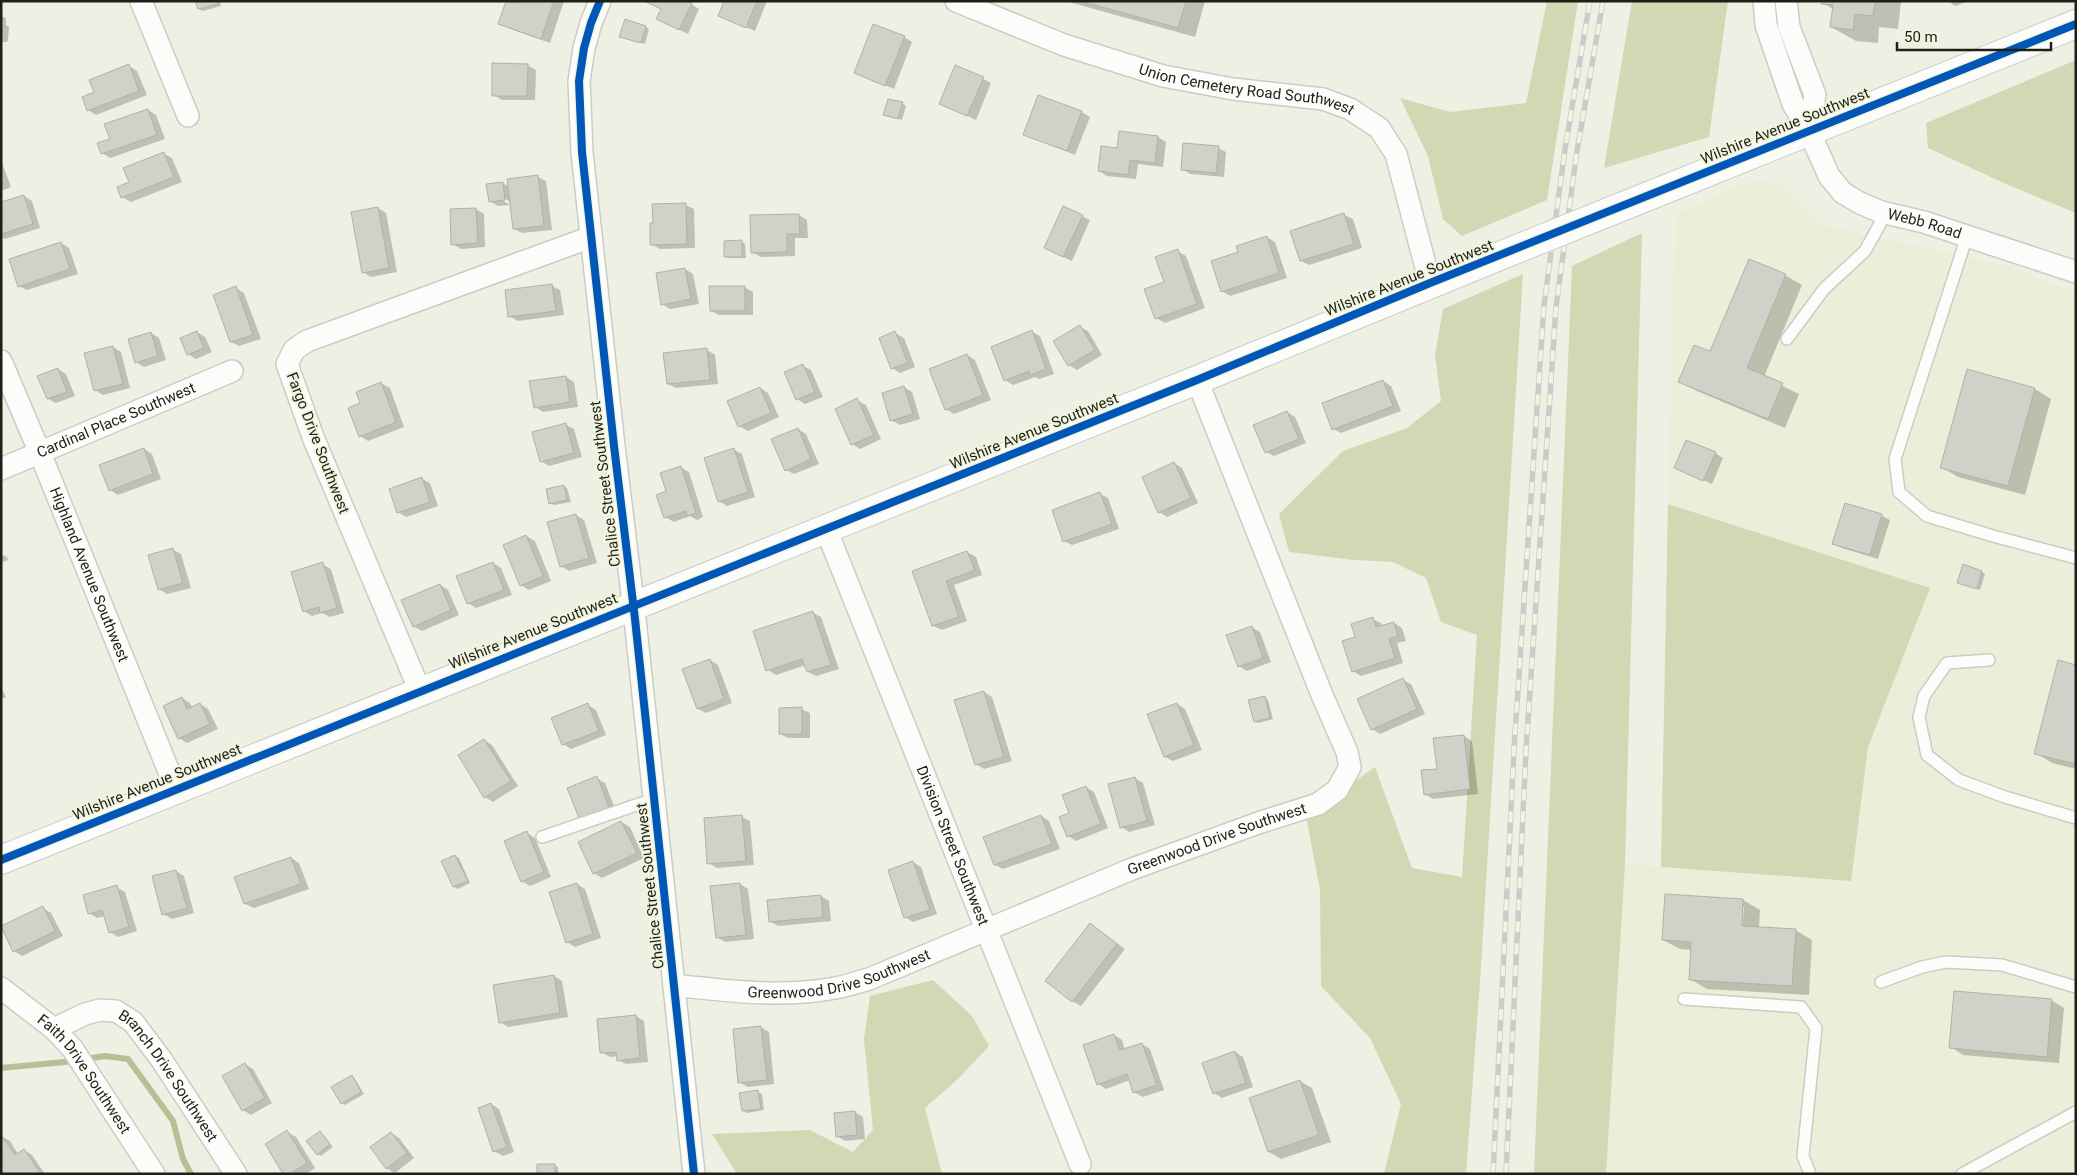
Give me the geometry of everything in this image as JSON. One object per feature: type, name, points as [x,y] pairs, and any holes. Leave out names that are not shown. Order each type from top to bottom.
[{"type":"street","points":[[141,1],[188,116]]},
{"type":"street","name":"Chalice Street Southwest","points":[[600,1],[586,40],[579,81],[582,152],[614,446],[634,606],[694,1174]]},
{"type":"street","name":"Union Cemetery Road Southwest","points":[[956,1],[988,7],[1064,45],[1164,76],[1233,89],[1323,98],[1350,109],[1379,128],[1396,154],[1430,284]]},
{"type":"street","name":"Webb Road","points":[[1764,1],[1766,25],[1793,104],[1809,131],[1829,176],[1843,193],[1860,203],[1886,213],[1967,236],[2076,272]]},
{"type":"street","points":[[1786,1],[1788,27],[1815,95],[1809,131]]},
{"type":"street","name":"Wilshire Avenue Southwest","points":[[1,860],[1197,380],[1430,284],[2076,24]]},
{"type":"street","name":"Fargo Drive Southwest","points":[[420,691],[313,437],[288,364],[294,350],[307,341],[591,236]]},
{"type":"street","name":"Highland Avenue Southwest","points":[[1,361],[176,789]]},
{"type":"street","name":"Cardinal Place Southwest","points":[[1,470],[232,371]]},
{"type":"street","name":"Greenwood Drive Southwest","points":[[674,985],[784,993],[835,988],[869,979],[1132,869],[1261,822],[1318,804],[1337,790],[1350,767],[1347,752],[1322,695],[1197,380]]},
{"type":"street","name":"Division Street Southwest","points":[[826,529],[1080,1164]]},
{"type":"street","name":"Faith Drive Southwest","points":[[1,988],[54,1030],[72,1048],[154,1174]]},
{"type":"street","name":"Branch Drive Southwest","points":[[54,1030],[85,1014],[100,1010],[116,1010],[133,1022],[161,1059],[236,1174]]},
{"type":"lane","points":[[1787,339],[1824,289],[1865,251],[1886,213]]},
{"type":"lane","points":[[1967,236],[1895,459],[1899,492],[1927,516],[2076,558]]},
{"type":"lane","points":[[1989,660],[1947,663],[1924,696],[1919,717],[1926,755],[1959,780],[2005,797],[2076,818]]},
{"type":"lane","points":[[542,837],[654,799]]},
{"type":"lane","points":[[1881,982],[1922,967],[1946,962],[2002,965],[2076,987]]},
{"type":"lane","points":[[1684,998],[1801,1007],[1816,1028],[1803,1156],[1810,1174]]},
{"type":"lane","points":[[1962,1174],[2076,1112]]},
{"type":"shaded area","points":[[1753,180],[1780,183],[1823,225],[2008,266],[2076,292],[2076,1174],[1606,1174],[1625,864],[1850,881],[1868,747],[1930,589],[1668,504],[1675,214]]},
{"type":"green space","points":[[1547,1],[1578,1],[1547,200],[1462,236],[1443,219],[1428,156],[1400,98],[1450,112],[1526,103]]},
{"type":"green space","points":[[1632,1],[1728,1],[1709,137],[1604,168]]},
{"type":"green space","points":[[2076,60],[2076,213],[2006,184],[1928,148],[1926,123]]},
{"type":"green space","points":[[1642,233],[1625,864],[1606,1174],[1534,1174],[1572,266]]},
{"type":"green space","points":[[1523,274],[1480,982],[1466,1174],[1384,1174],[1401,1104],[1370,1038],[1321,986],[1320,890],[1306,816],[1375,767],[1412,868],[1462,877],[1477,635],[1441,622],[1426,578],[1393,562],[1353,560],[1289,552],[1279,514],[1343,451],[1407,428],[1441,401],[1435,355],[1443,309]]},
{"type":"green space","points":[[1668,504],[1930,588],[1868,747],[1851,881],[1661,867]]},
{"type":"green space","points":[[933,980],[972,1016],[989,1046],[959,1078],[925,1108],[942,1174],[737,1174],[712,1134],[810,1130],[853,1152],[873,1130],[864,1039],[870,996]]},
{"type":"building","points":[[195,1],[217,1],[218,4],[198,9]]},
{"type":"building","points":[[506,1],[517,3],[518,1],[554,1],[541,39],[498,24]]},
{"type":"building","points":[[644,1],[688,1],[692,3],[679,30],[656,19],[661,9]]},
{"type":"building","points":[[724,1],[757,1],[746,28],[718,16]]},
{"type":"building","points":[[1080,1],[1186,1],[1178,28]]},
{"type":"building","points":[[1822,1],[1875,1],[1873,16],[1855,14],[1853,30],[1830,27],[1833,5],[1821,4]]},
{"type":"building","points":[[625,19],[646,26],[641,43],[619,37]]},
{"type":"building","points":[[873,24],[905,36],[885,86],[854,73]]},
{"type":"building","points":[[492,63],[528,64],[527,96],[492,96]]},
{"type":"building","points":[[129,64],[139,91],[87,111],[82,97],[94,92],[89,80]]},
{"type":"building","points":[[955,65],[984,77],[967,116],[939,104]]},
{"type":"building","points":[[1038,95],[1082,111],[1067,151],[1023,135]]},
{"type":"building","points":[[888,99],[903,102],[898,119],[883,115]]},
{"type":"building","points":[[148,109],[157,135],[101,154],[97,143],[110,139],[104,124]]},
{"type":"building","points":[[1119,131],[1158,136],[1155,163],[1130,160],[1128,175],[1098,171],[1101,146],[1117,148]]},
{"type":"building","points":[[1183,143],[1219,146],[1216,173],[1181,170]]},
{"type":"building","points":[[164,152],[174,177],[121,198],[117,187],[129,182],[123,168]]},
{"type":"building","points":[[538,175],[544,226],[513,229],[507,179]]},
{"type":"building","points":[[503,182],[505,200],[489,202],[486,184]]},
{"type":"building","points":[[24,195],[33,224],[1,234],[1,202]]},
{"type":"building","points":[[686,203],[687,244],[650,245],[650,223],[653,223],[652,204]]},
{"type":"building","points":[[1063,206],[1083,215],[1063,257],[1044,248]]},
{"type":"building","points":[[378,207],[389,268],[362,273],[351,212]]},
{"type":"building","points":[[476,208],[478,243],[451,245],[450,209]]},
{"type":"building","points":[[1344,213],[1354,244],[1300,261],[1290,231]]},
{"type":"building","points":[[799,214],[800,234],[787,234],[787,252],[751,253],[750,215]]},
{"type":"building","points":[[1267,236],[1279,273],[1221,292],[1211,261],[1238,252],[1236,246]]},
{"type":"building","points":[[742,240],[742,257],[724,257],[724,241]]},
{"type":"building","points":[[61,242],[70,269],[18,287],[9,259]]},
{"type":"building","points":[[1178,249],[1197,304],[1155,319],[1144,289],[1164,282],[1155,257]]},
{"type":"building","points":[[1749,259],[1786,274],[1747,368],[1783,383],[1768,419],[1678,382],[1694,345],[1710,351]]},
{"type":"building","points":[[685,268],[691,299],[661,305],[656,273]]},
{"type":"building","points":[[552,284],[556,311],[508,317],[505,290]]},
{"type":"building","points":[[236,286],[253,335],[230,342],[213,295]]},
{"type":"building","points":[[709,286],[745,286],[745,311],[710,311]]},
{"type":"building","points":[[1080,325],[1095,350],[1068,366],[1053,341]]},
{"type":"building","points":[[1032,330],[1046,369],[1030,375],[1029,371],[1004,381],[991,347]]},
{"type":"building","points":[[197,331],[204,348],[187,355],[180,338]]},
{"type":"building","points":[[895,331],[908,363],[891,369],[879,338]]},
{"type":"building","points":[[151,332],[158,356],[135,363],[128,339]]},
{"type":"building","points":[[113,346],[123,384],[94,391],[84,353]]},
{"type":"building","points":[[707,348],[710,380],[667,384],[663,353]]},
{"type":"building","points":[[967,354],[983,395],[945,410],[929,369]]},
{"type":"building","points":[[803,364],[815,392],[796,400],[784,372]]},
{"type":"building","points":[[58,368],[67,392],[47,399],[37,376]]},
{"type":"building","points":[[1967,369],[2035,388],[2008,486],[1940,468]]},
{"type":"building","points":[[566,376],[570,402],[534,408],[529,381]]},
{"type":"building","points":[[1383,380],[1393,406],[1332,430],[1322,403]]},
{"type":"building","points":[[381,382],[396,422],[359,437],[348,408],[360,403],[356,392]]},
{"type":"building","points":[[904,386],[913,414],[890,421],[882,393]]},
{"type":"building","points":[[760,387],[771,413],[738,427],[727,401]]},
{"type":"building","points":[[857,398],[874,435],[851,445],[835,409]]},
{"type":"building","points":[[1287,411],[1299,439],[1265,453],[1253,425]]},
{"type":"building","points":[[566,423],[574,453],[540,462],[532,432]]},
{"type":"building","points":[[798,428],[811,459],[785,471],[771,439]]},
{"type":"building","points":[[1686,440],[1716,452],[1703,481],[1674,468]]},
{"type":"building","points":[[144,448],[153,474],[109,491],[99,465]]},
{"type":"building","points":[[734,448],[748,492],[718,502],[704,458]]},
{"type":"building","points":[[1174,462],[1191,498],[1158,513],[1142,477]]},
{"type":"building","points":[[681,466],[696,513],[687,516],[686,511],[664,518],[656,495],[666,491],[660,473]]},
{"type":"building","points":[[422,477],[430,502],[397,513],[389,489]]},
{"type":"building","points":[[564,485],[567,500],[549,504],[546,489]]},
{"type":"building","points":[[1100,492],[1112,524],[1063,542],[1052,510]]},
{"type":"building","points":[[1845,503],[1882,514],[1870,555],[1832,544]]},
{"type":"building","points":[[576,514],[589,558],[560,567],[547,522]]},
{"type":"building","points":[[526,535],[543,576],[520,586],[503,545]]},
{"type":"building","points":[[173,548],[183,583],[158,590],[148,555]]},
{"type":"building","points":[[967,551],[975,570],[946,581],[959,617],[932,626],[912,571]]},
{"type":"building","points":[[323,562],[337,608],[320,613],[319,607],[303,612],[291,572]]},
{"type":"building","points":[[493,562],[504,590],[467,604],[456,576]]},
{"type":"building","points":[[1963,564],[1982,571],[1977,589],[1957,583]]},
{"type":"building","points":[[440,584],[451,610],[413,627],[401,600]]},
{"type":"building","points":[[813,611],[831,665],[807,672],[802,659],[766,671],[753,631]]},
{"type":"building","points":[[1373,617],[1376,627],[1394,622],[1398,636],[1389,639],[1395,658],[1352,672],[1342,641],[1355,637],[1351,624]]},
{"type":"building","points":[[1252,626],[1263,658],[1238,667],[1226,635]]},
{"type":"building","points":[[710,659],[724,699],[697,709],[682,669]]},
{"type":"building","points":[[2058,660],[2076,665],[2076,764],[2034,754]]},
{"type":"building","points":[[1403,678],[1417,709],[1371,730],[1357,699]]},
{"type":"building","points":[[984,691],[1004,757],[975,765],[954,700]]},
{"type":"building","points":[[1265,696],[1270,718],[1254,722],[1248,700]]},
{"type":"building","points":[[182,697],[187,709],[200,703],[210,724],[178,739],[163,706]]},
{"type":"building","points":[[588,703],[599,731],[562,745],[551,718]]},
{"type":"building","points":[[1177,703],[1194,745],[1164,757],[1147,714]]},
{"type":"building","points":[[802,707],[802,734],[779,734],[779,708]]},
{"type":"building","points":[[1464,735],[1470,789],[1424,795],[1421,770],[1437,769],[1433,738]]},
{"type":"building","points":[[484,739],[511,781],[484,798],[458,755]]},
{"type":"building","points":[[597,776],[609,807],[579,818],[567,788]]},
{"type":"building","points":[[1135,777],[1147,821],[1120,828],[1108,784]]},
{"type":"building","points":[[1086,786],[1101,824],[1067,837],[1059,817],[1069,813],[1062,795]]},
{"type":"building","points":[[742,815],[746,861],[707,864],[704,818]]},
{"type":"building","points":[[1041,815],[1052,844],[994,865],[983,837]]},
{"type":"building","points":[[621,821],[637,853],[593,874],[578,842]]},
{"type":"building","points":[[527,831],[544,872],[521,882],[504,841]]},
{"type":"building","points":[[455,855],[468,881],[453,887],[441,861]]},
{"type":"building","points":[[291,857],[301,884],[244,904],[234,877]]},
{"type":"building","points":[[913,861],[930,910],[904,918],[888,870]]},
{"type":"building","points":[[176,870],[187,908],[162,915],[152,876]]},
{"type":"building","points":[[577,883],[593,934],[566,943],[549,892]]},
{"type":"building","points":[[740,883],[746,935],[716,938],[710,886]]},
{"type":"building","points":[[117,885],[129,927],[109,933],[102,910],[88,914],[83,895]]},
{"type":"building","points":[[1665,894],[1743,899],[1742,926],[1796,929],[1792,986],[1689,980],[1691,942],[1662,940]]},
{"type":"building","points":[[821,895],[823,917],[769,922],[767,900]]},
{"type":"building","points":[[43,906],[55,931],[13,952],[1,926]]},
{"type":"building","points":[[1090,923],[1117,944],[1072,1002],[1045,981]]},
{"type":"building","points":[[554,975],[560,1013],[499,1023],[493,985]]},
{"type":"building","points":[[1954,991],[2052,999],[2047,1057],[1949,1048]]},
{"type":"building","points":[[636,1015],[640,1058],[617,1061],[616,1052],[600,1053],[597,1019]]},
{"type":"building","points":[[761,1026],[767,1080],[738,1083],[733,1029]]},
{"type":"building","points":[[1114,1034],[1120,1050],[1142,1043],[1157,1085],[1133,1093],[1127,1074],[1097,1085],[1083,1045]]},
{"type":"building","points":[[1235,1051],[1246,1083],[1213,1094],[1202,1063]]},
{"type":"building","points":[[245,1063],[265,1098],[242,1111],[222,1076]]},
{"type":"building","points":[[352,1075],[361,1092],[341,1104],[331,1087]]},
{"type":"building","points":[[1300,1080],[1319,1135],[1268,1152],[1249,1098]]},
{"type":"building","points":[[758,1090],[761,1109],[742,1111],[739,1093]]},
{"type":"building","points":[[491,1103],[507,1147],[493,1152],[478,1108]]},
{"type":"building","points":[[855,1111],[857,1135],[836,1137],[834,1113]]},
{"type":"building","points":[[287,1130],[307,1163],[290,1174],[283,1174],[265,1144]]},
{"type":"building","points":[[320,1131],[330,1144],[317,1155],[306,1141]]},
{"type":"building","points":[[391,1132],[407,1153],[386,1169],[370,1147]]},
{"type":"building","points":[[1,1135],[15,1155],[24,1149],[41,1174],[1,1174]]},
{"type":"building","points":[[537,1164],[555,1164],[555,1174],[537,1174]]},
{"type":"waterway","points":[[85,1059],[105,1056],[128,1059],[173,1121],[183,1159],[191,1174]]},
{"type":"waterway","points":[[1,1068],[75,1061]]},
{"type":"railway","points":[[1493,1174],[1514,749],[1544,305],[1565,149],[1590,1]]},
{"type":"railway","points":[[1506,1174],[1526,750],[1556,307],[1577,151],[1603,1]]},
{"type":"cycle path","points":[[600,1],[584,48],[579,81],[582,152],[635,619],[694,1174]]},
{"type":"cycle path","points":[[1,860],[1197,380],[1430,283],[2076,24]]}]
